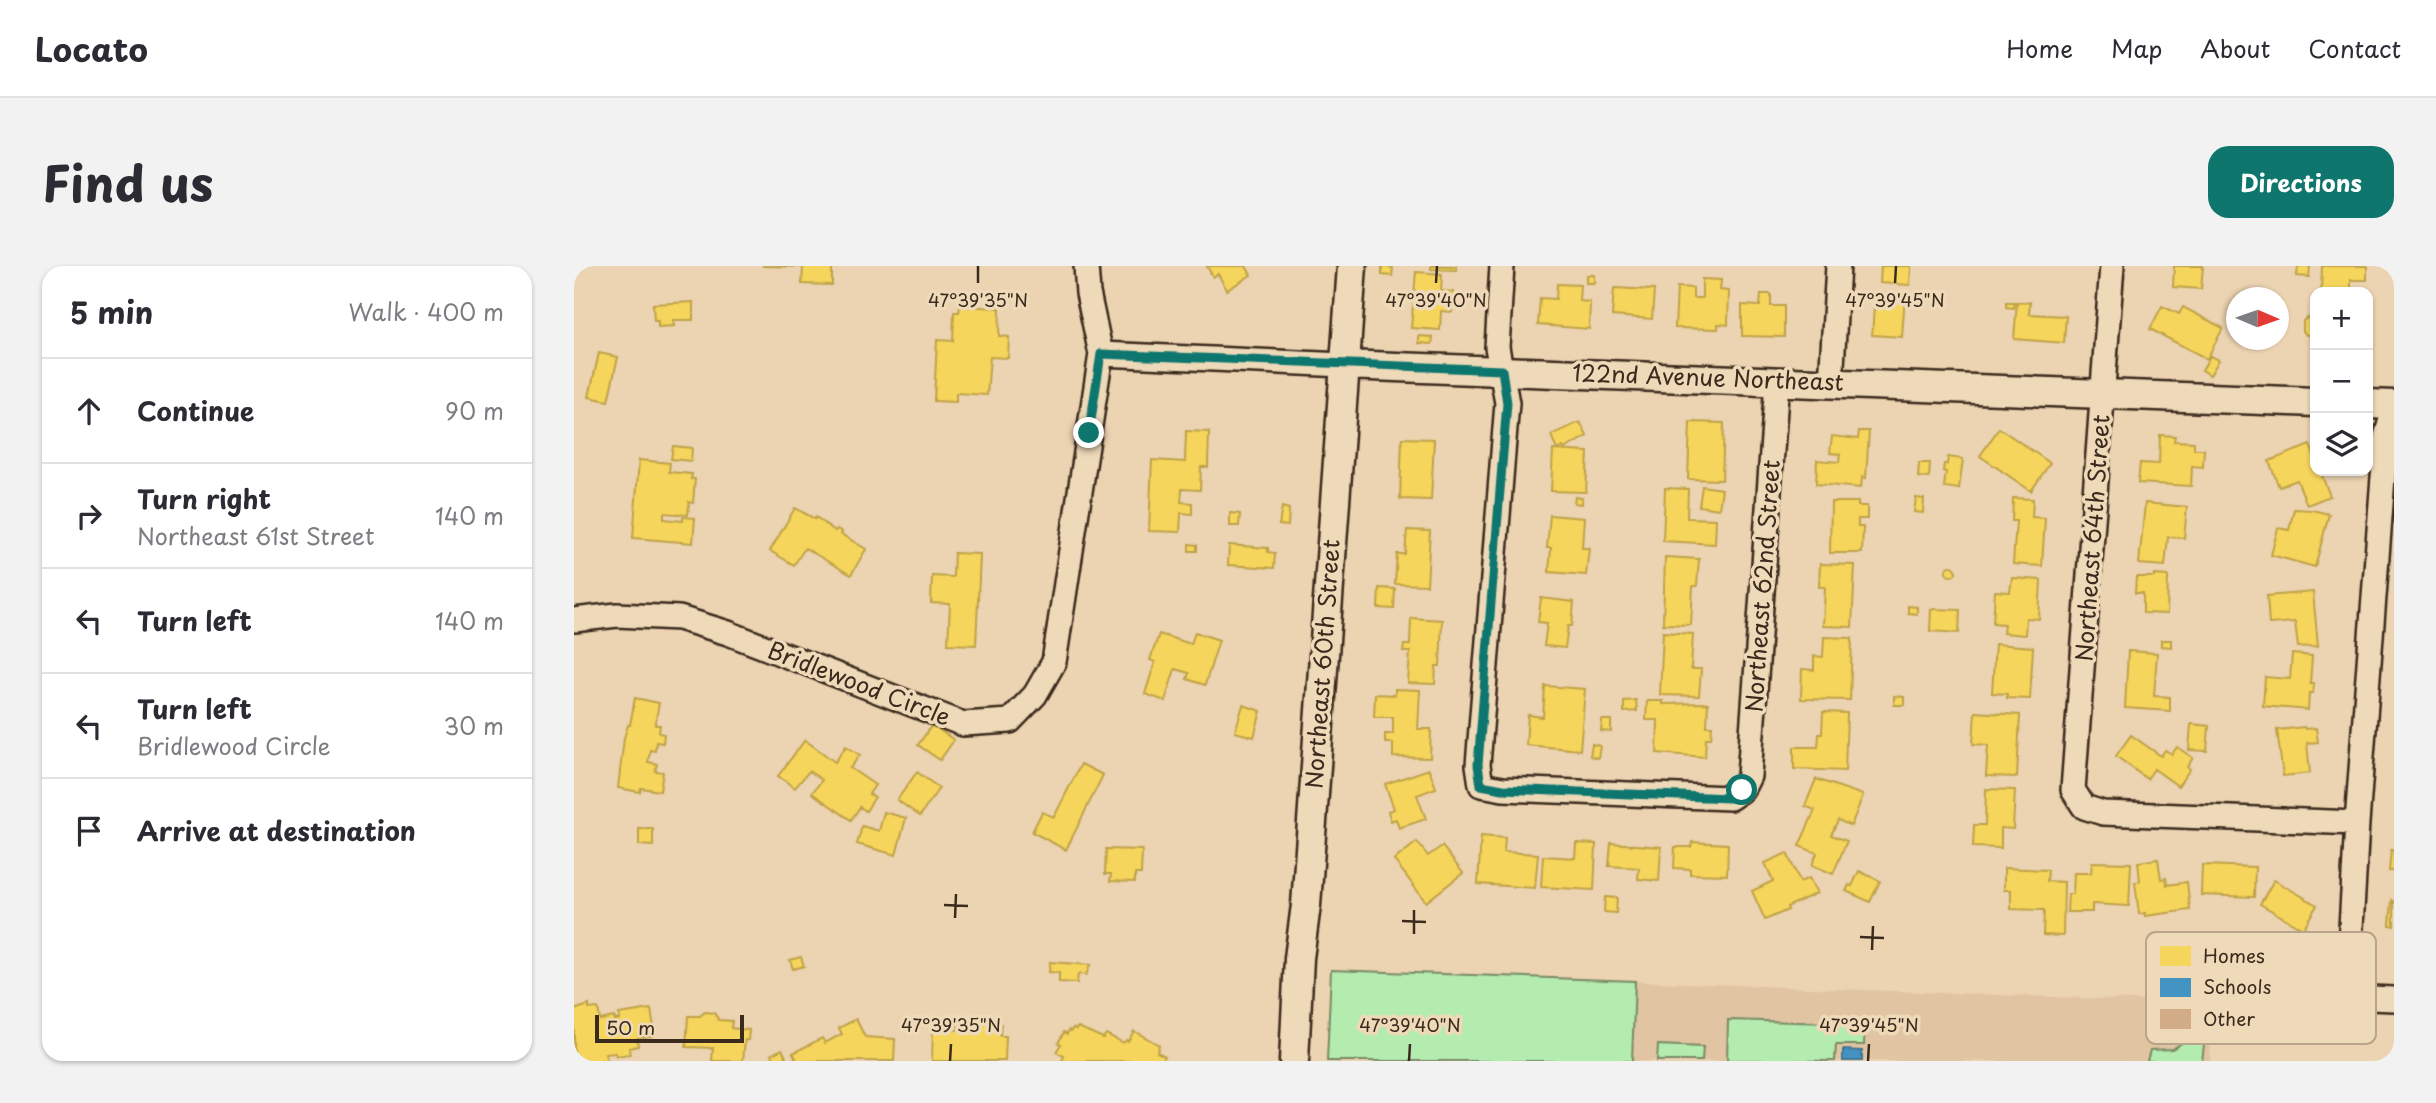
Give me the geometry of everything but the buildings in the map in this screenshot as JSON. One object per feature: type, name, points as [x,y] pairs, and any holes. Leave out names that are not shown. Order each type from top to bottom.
[{"type":"street","name":"Bridlewood Circle","points":[[574,620],[617,615],[679,618],[728,633],[963,724],[1010,721],[1035,695],[1054,663],[1101,354],[1087,293],[1086,266]]},
{"type":"street","name":"Northeast 60th Street","points":[[1294,1061],[1299,958],[1306,905],[1352,266]]},
{"type":"street","points":[[1502,370],[1497,346],[1503,266]]},
{"type":"street","points":[[1831,383],[1838,266]]},
{"type":"street","name":"Northeast 64th Street","points":[[2112,266],[2073,790],[2084,807],[2102,813],[2357,823]]},
{"type":"street","name":"122nd Avenue Northeast","points":[[1101,354],[2310,402]]},
{"type":"street","name":"Northeast 62nd Street","points":[[1502,370],[1507,403],[1478,765],[1481,785],[1503,789],[1730,798],[1742,790],[1749,776],[1777,381]]},
{"type":"street","points":[[2351,932],[2386,437],[2394,407],[2373,405]]},
{"type":"street","points":[[2376,998],[2394,999]]},
{"type":"shaded area","points":[[1331,970],[2146,1001],[2146,1044],[2211,1044],[2210,1061],[1327,1061]]},
{"type":"green space","points":[[1331,970],[1635,981],[1632,1061],[1327,1061]]},
{"type":"green space","points":[[1728,1020],[1865,1024],[1864,1045],[1836,1045],[1835,1061],[1727,1060]]},
{"type":"green space","points":[[2180,1044],[2204,1044],[2202,1061],[2147,1061],[2150,1050],[2172,1049]]},
{"type":"green space","points":[[1658,1045],[1703,1047],[1702,1061],[1657,1061]]},
{"type":"route","points":[[1089,433],[1101,354],[1502,370],[1507,403],[1478,765],[1481,785],[1503,789],[1730,798],[1742,790]]}]
